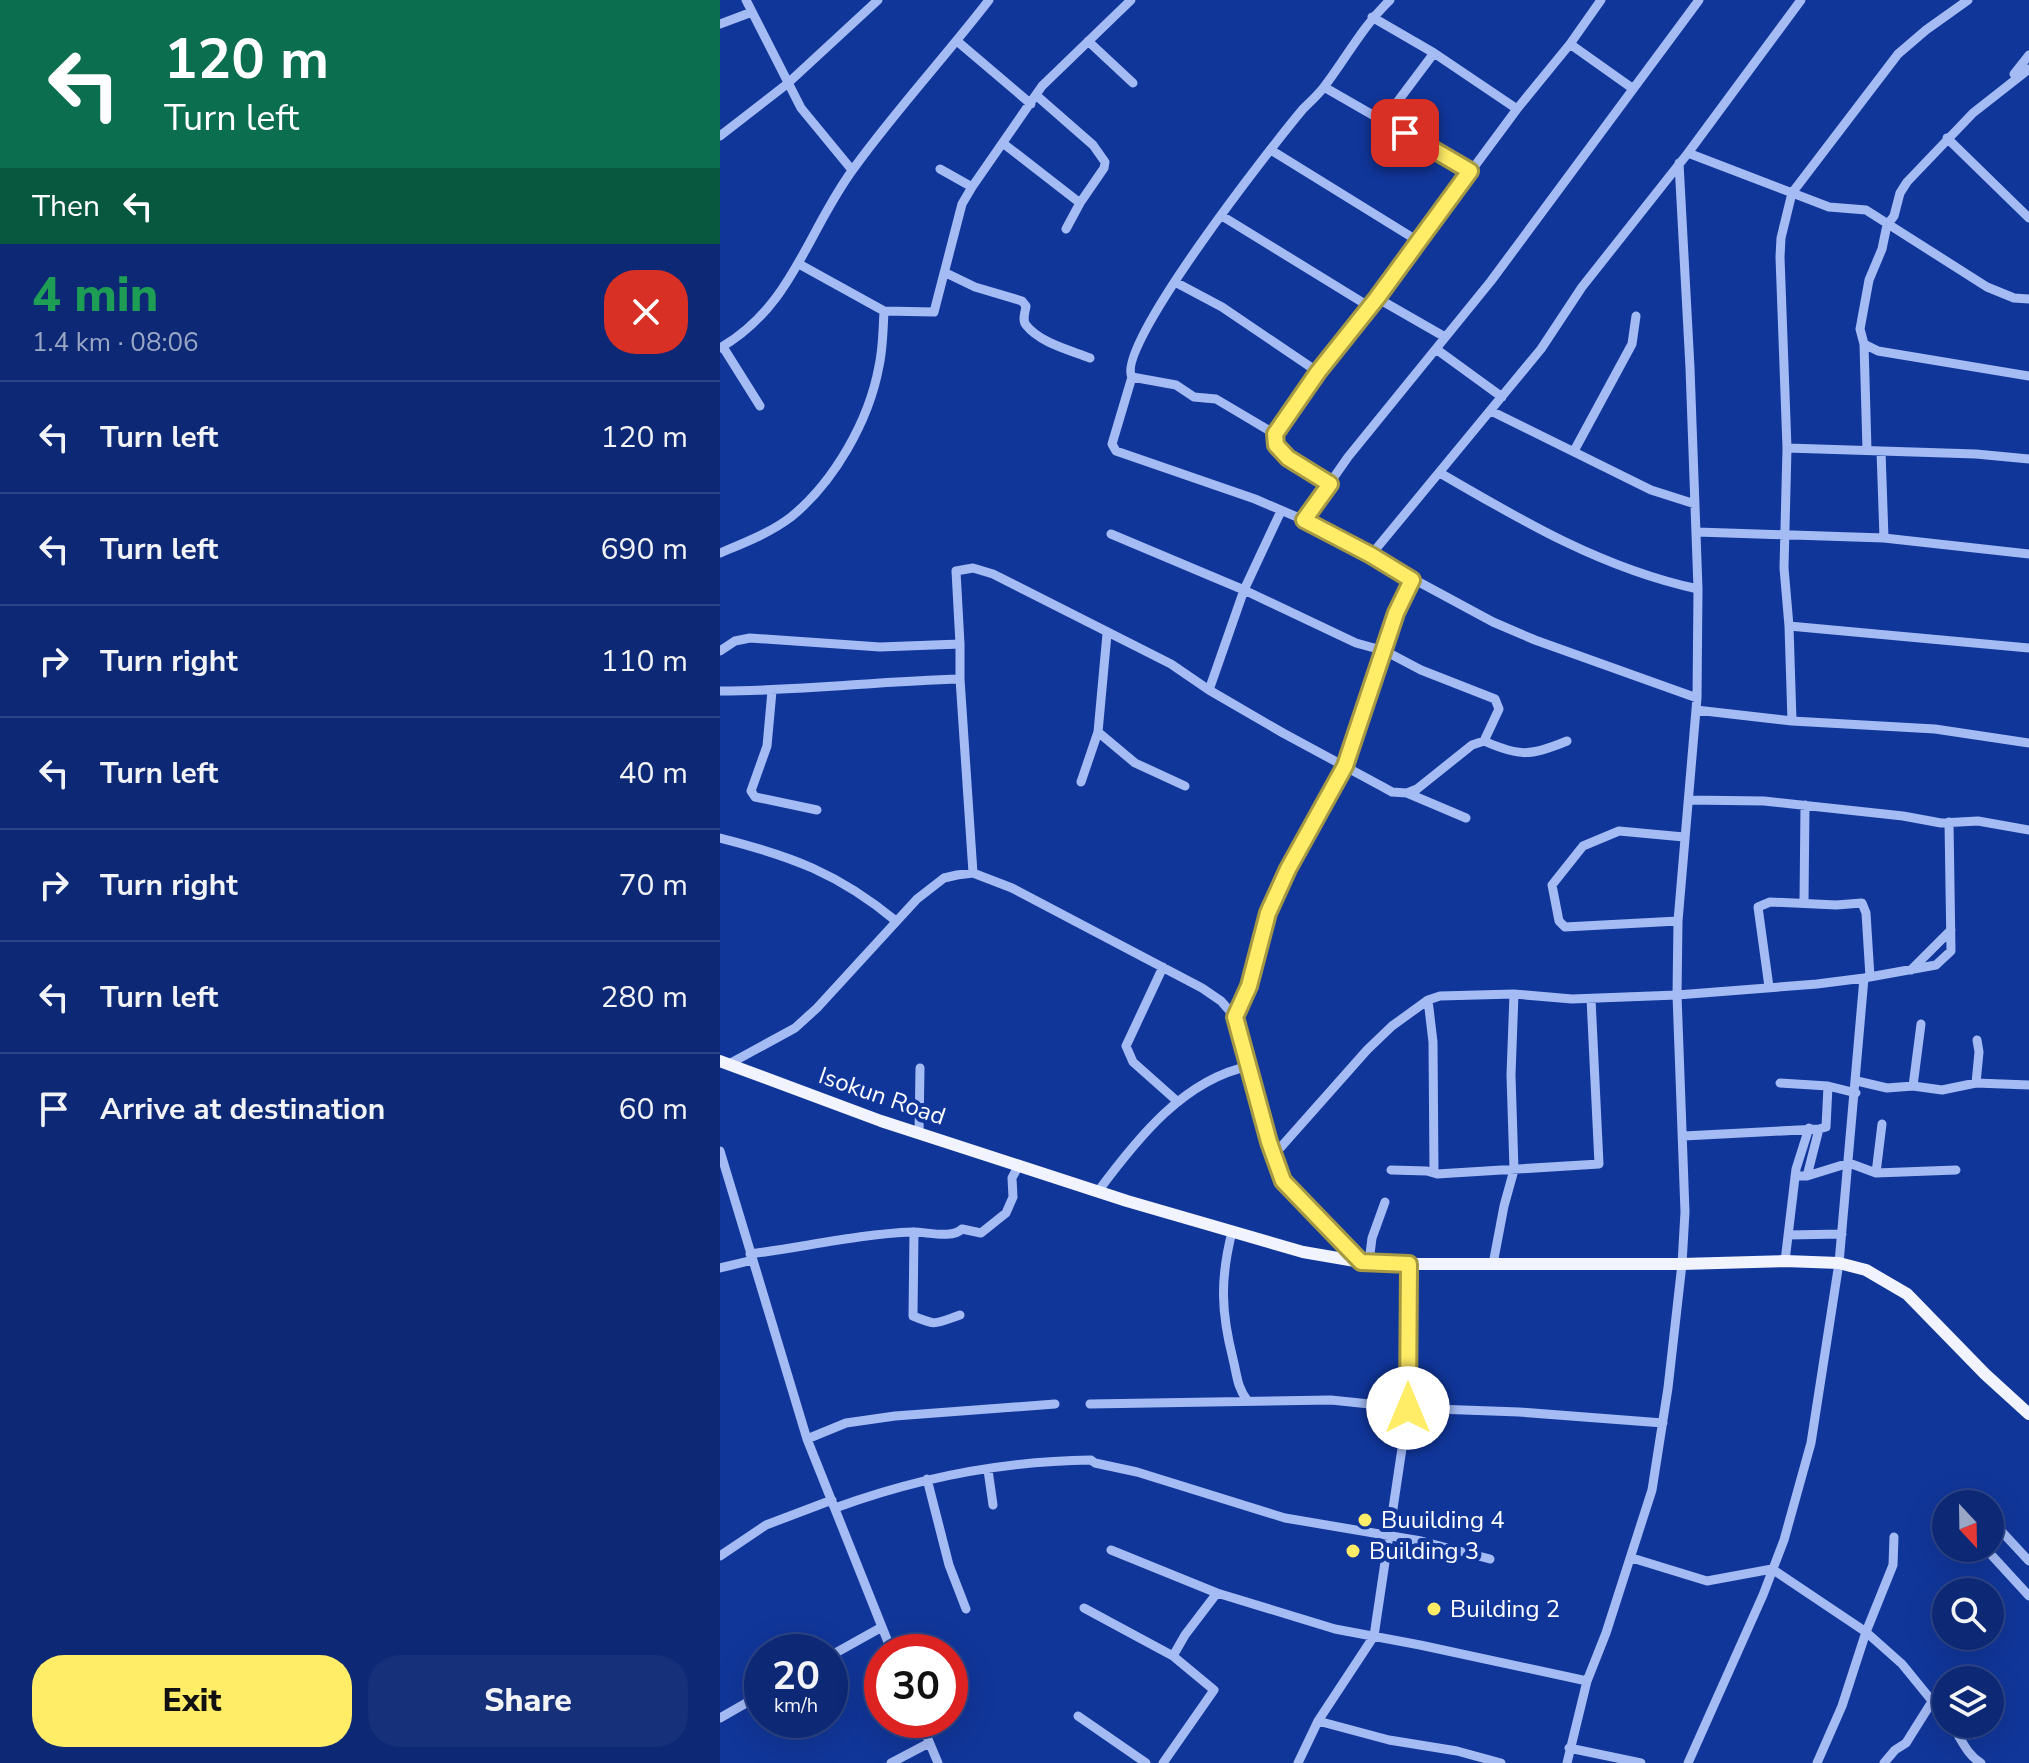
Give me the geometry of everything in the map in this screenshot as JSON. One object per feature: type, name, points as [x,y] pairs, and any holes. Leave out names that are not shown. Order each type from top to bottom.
[{"type":"main road","name":"Isokun Road","points":[[725,1062],[919,1133],[1127,1201],[1303,1252],[1365,1262],[1409,1264],[1785,1261],[1839,1263],[1866,1270],[1907,1294],[2029,1414]]},
{"type":"street","points":[[746,0],[801,108],[852,170]]},
{"type":"street","points":[[720,136],[787,84],[878,0]]},
{"type":"street","points":[[760,406],[722,348],[756,323],[799,264],[852,170],[989,0]]},
{"type":"street","points":[[799,264],[884,311],[934,312],[962,204],[972,187],[1042,86],[1131,0]]},
{"type":"street","points":[[1390,0],[1372,17],[1324,87],[1200,242],[1142,333],[1129,367],[1132,377],[1112,441],[1116,451],[1229,489],[1304,520],[1493,622],[1697,698]]},
{"type":"street","points":[[1330,484],[1288,458],[1276,445],[1275,434],[1318,372],[1601,0]]},
{"type":"street","points":[[1304,520],[1357,446],[1491,281],[1699,0]]},
{"type":"street","points":[[1371,555],[1541,349],[1582,287],[1688,153],[1801,0]]},
{"type":"street","points":[[1792,721],[1789,626],[1785,599],[1787,448],[1781,238],[1792,193],[1898,54],[1968,0]]},
{"type":"street","points":[[720,24],[752,12]]},
{"type":"street","points":[[1372,17],[1434,53],[1517,109]]},
{"type":"street","points":[[957,41],[1103,155],[1104,168],[1066,229]]},
{"type":"street","points":[[1088,41],[1133,83]]},
{"type":"street","points":[[1570,44],[1632,88]]},
{"type":"street","points":[[1383,121],[1434,53]]},
{"type":"street","points":[[1867,450],[1864,344],[1860,329],[1869,280],[1882,249],[1887,225],[1897,209],[1904,187],[1947,138],[2001,88],[2029,55]]},
{"type":"street","points":[[2001,88],[2029,69]]},
{"type":"street","points":[[1324,87],[1470,171]]},
{"type":"street","points":[[1947,138],[2029,218]]},
{"type":"street","points":[[1004,144],[1080,203]]},
{"type":"street","points":[[1271,150],[1418,241]]},
{"type":"street","points":[[1688,153],[1829,207],[1866,210],[1987,287],[2014,298],[2029,299]]},
{"type":"street","points":[[1567,1763],[1587,1681],[1632,1558],[1652,1490],[1682,1264],[1684,1136],[1677,995],[1678,921],[1697,698],[1698,589],[1679,163]]},
{"type":"street","points":[[940,169],[972,187]]},
{"type":"street","points":[[1222,216],[1370,307]]},
{"type":"street","points":[[946,273],[975,287],[1022,301],[1026,306],[1024,320],[1027,326],[1046,340],[1090,358]]},
{"type":"street","points":[[1175,282],[1222,307],[1318,372]]},
{"type":"street","points":[[1377,298],[1445,337]]},
{"type":"street","points":[[720,553],[791,516],[820,489],[838,463],[869,401],[879,366],[884,311]]},
{"type":"street","points":[[1574,451],[1628,353],[1636,316]]},
{"type":"street","points":[[1864,344],[1878,351],[2029,376]]},
{"type":"street","points":[[1436,349],[1502,397]]},
{"type":"street","points":[[1865,366],[1878,351]]},
{"type":"street","points":[[1132,377],[1176,385],[1194,397],[1216,399],[1275,434]]},
{"type":"street","points":[[1491,411],[1651,490],[1695,504]]},
{"type":"street","points":[[1787,448],[1976,454],[2029,459]]},
{"type":"street","points":[[1881,451],[1884,538]]},
{"type":"street","points":[[1440,473],[1578,549],[1663,581],[1698,589]]},
{"type":"street","points":[[1209,690],[1244,590],[1281,511]]},
{"type":"street","points":[[1697,532],[1884,538],[2029,554]]},
{"type":"street","points":[[1111,534],[1244,590],[1356,643],[1385,651],[1421,670],[1495,699],[1499,709],[1484,741]]},
{"type":"street","points":[[973,873],[956,571],[973,568],[993,574],[1171,664],[1209,690],[1392,792],[1407,793],[1466,818]]},
{"type":"street","points":[[1235,1017],[1249,986],[1268,913],[1288,869],[1345,766],[1396,613],[1412,580]]},
{"type":"street","points":[[1789,626],[2029,648]]},
{"type":"street","points":[[1081,782],[1098,732],[1107,634]]},
{"type":"street","points":[[720,651],[735,641],[750,638],[880,647],[960,644]]},
{"type":"street","points":[[720,691],[772,691],[960,679]]},
{"type":"street","points":[[772,691],[767,746],[751,791],[755,797],[817,810]]},
{"type":"street","points":[[1696,710],[1792,721],[1935,729],[2029,743]]},
{"type":"street","points":[[1098,732],[1135,763],[1185,786]]},
{"type":"street","points":[[1407,793],[1417,789],[1472,745],[1484,741],[1506,751],[1529,754],[1567,741]]},
{"type":"street","points":[[1689,800],[1764,801],[1949,822],[1978,821],[2029,830]]},
{"type":"street","points":[[1804,902],[1805,805]]},
{"type":"street","points":[[1273,1156],[1392,1026],[1428,1000],[1440,996],[1514,994],[1591,999],[1677,995],[1867,978],[1936,965],[1951,951],[1949,822]]},
{"type":"street","points":[[1678,921],[1565,927],[1559,921],[1552,890],[1583,846],[1612,832],[1684,837]]},
{"type":"street","points":[[720,838],[776,852],[815,867],[869,899],[896,921]]},
{"type":"street","points":[[725,1062],[795,1028],[923,894],[944,878],[973,873],[1023,893],[1221,1001],[1235,1017],[1273,1156],[1283,1181],[1365,1262],[1385,1202]]},
{"type":"street","points":[[1688,1763],[1784,1540],[1811,1443],[1842,1234],[1867,978],[1865,906],[1858,902],[1842,905],[1770,902],[1758,907],[1769,987]]},
{"type":"street","points":[[1911,970],[1951,930]]},
{"type":"street","points":[[1924,967],[1928,955]]},
{"type":"street","points":[[1163,967],[1126,1046],[1133,1062],[1178,1102]]},
{"type":"street","points":[[1767,974],[1792,986]]},
{"type":"street","points":[[1493,1264],[1514,1170],[1511,1075],[1514,994]]},
{"type":"street","points":[[1391,1170],[1434,1173],[1599,1164],[1591,999]]},
{"type":"street","points":[[1428,1000],[1433,1042],[1434,1173]]},
{"type":"street","points":[[1913,1086],[1921,1024]]},
{"type":"street","points":[[1976,1083],[1977,1040]]},
{"type":"street","points":[[1099,1190],[1127,1153],[1178,1102],[1224,1071],[1250,1066]]},
{"type":"street","points":[[919,1133],[920,1068]]},
{"type":"street","points":[[1857,1081],[1887,1088],[1913,1086],[1942,1090],[1976,1083],[2029,1085]]},
{"type":"street","points":[[1780,1083],[1828,1086],[1856,1093]]},
{"type":"street","points":[[1684,1136],[1826,1127],[1828,1086]]},
{"type":"street","points":[[1876,1173],[1882,1124]]},
{"type":"street","points":[[1785,1261],[1795,1176],[1814,1129]]},
{"type":"street","points":[[1807,1176],[1814,1129]]},
{"type":"street","points":[[720,1151],[723,1171],[807,1439],[885,1634]]},
{"type":"street","points":[[1795,1176],[1807,1176],[1849,1163],[1876,1173],[1956,1170]]},
{"type":"street","points":[[720,1268],[752,1257],[836,1238],[986,1230],[1006,1213],[1013,1197],[1012,1178],[1031,1169]]},
{"type":"street","points":[[914,1232],[913,1316],[933,1324],[960,1315]]},
{"type":"street","points":[[1232,1232],[1225,1260],[1223,1316],[1238,1388],[1247,1400]]},
{"type":"street","points":[[1788,1235],[1842,1234]]},
{"type":"street","points":[[1298,1763],[1318,1721],[1374,1636],[1408,1408],[1409,1264]]},
{"type":"street","points":[[1233,1400],[1238,1388]]},
{"type":"street","points":[[1090,1404],[1331,1400],[1408,1408],[1519,1412],[1663,1423]]},
{"type":"street","points":[[807,1439],[846,1423],[1055,1404]]},
{"type":"street","points":[[721,1551],[766,1525],[833,1504],[957,1472],[1043,1460],[1093,1462],[1137,1472],[1285,1518],[1421,1541],[1490,1559]]},
{"type":"street","points":[[988,1470],[993,1505]]},
{"type":"street","points":[[927,1479],[949,1565],[966,1609]]},
{"type":"street","points":[[2004,1534],[2029,1561]]},
{"type":"street","points":[[1817,1763],[1842,1706],[1866,1632],[1893,1565],[1894,1537]]},
{"type":"street","points":[[1111,1550],[1217,1593],[1335,1629],[1587,1681]]},
{"type":"street","points":[[1632,1558],[1707,1581],[1772,1569],[1866,1632],[1902,1664],[1932,1699]]},
{"type":"street","points":[[1998,1562],[2029,1596]]},
{"type":"street","points":[[1173,1656],[1217,1593]]},
{"type":"street","points":[[1084,1608],[1173,1656],[1214,1690],[1163,1763]]},
{"type":"street","points":[[848,1646],[882,1627]]},
{"type":"street","points":[[1884,1763],[1906,1743],[1932,1702]]},
{"type":"street","points":[[720,1718],[744,1704]]},
{"type":"street","points":[[1078,1716],[1146,1763]]},
{"type":"street","points":[[1318,1721],[1389,1740],[1457,1751],[1501,1763]]},
{"type":"street","points":[[927,1738],[938,1763]]},
{"type":"street","points":[[1961,1738],[1967,1759],[1981,1763]]},
{"type":"street","points":[[891,1763],[929,1743]]},
{"type":"street","points":[[1569,1748],[1641,1763]]},
{"type":"place","name":"Buuilding 4","points":[[1365,1520]]},
{"type":"place","name":"Building 3","points":[[1353,1551]]},
{"type":"place","name":"Building 2","points":[[1434,1609]]},
{"type":"route","points":[[1405,133],[1470,171],[1275,434],[1276,445],[1288,458],[1330,484],[1304,520],[1412,580],[1396,613],[1345,766],[1288,869],[1268,913],[1249,986],[1235,1017],[1277,1170],[1283,1181],[1361,1262],[1409,1264],[1408,1408]]}]
